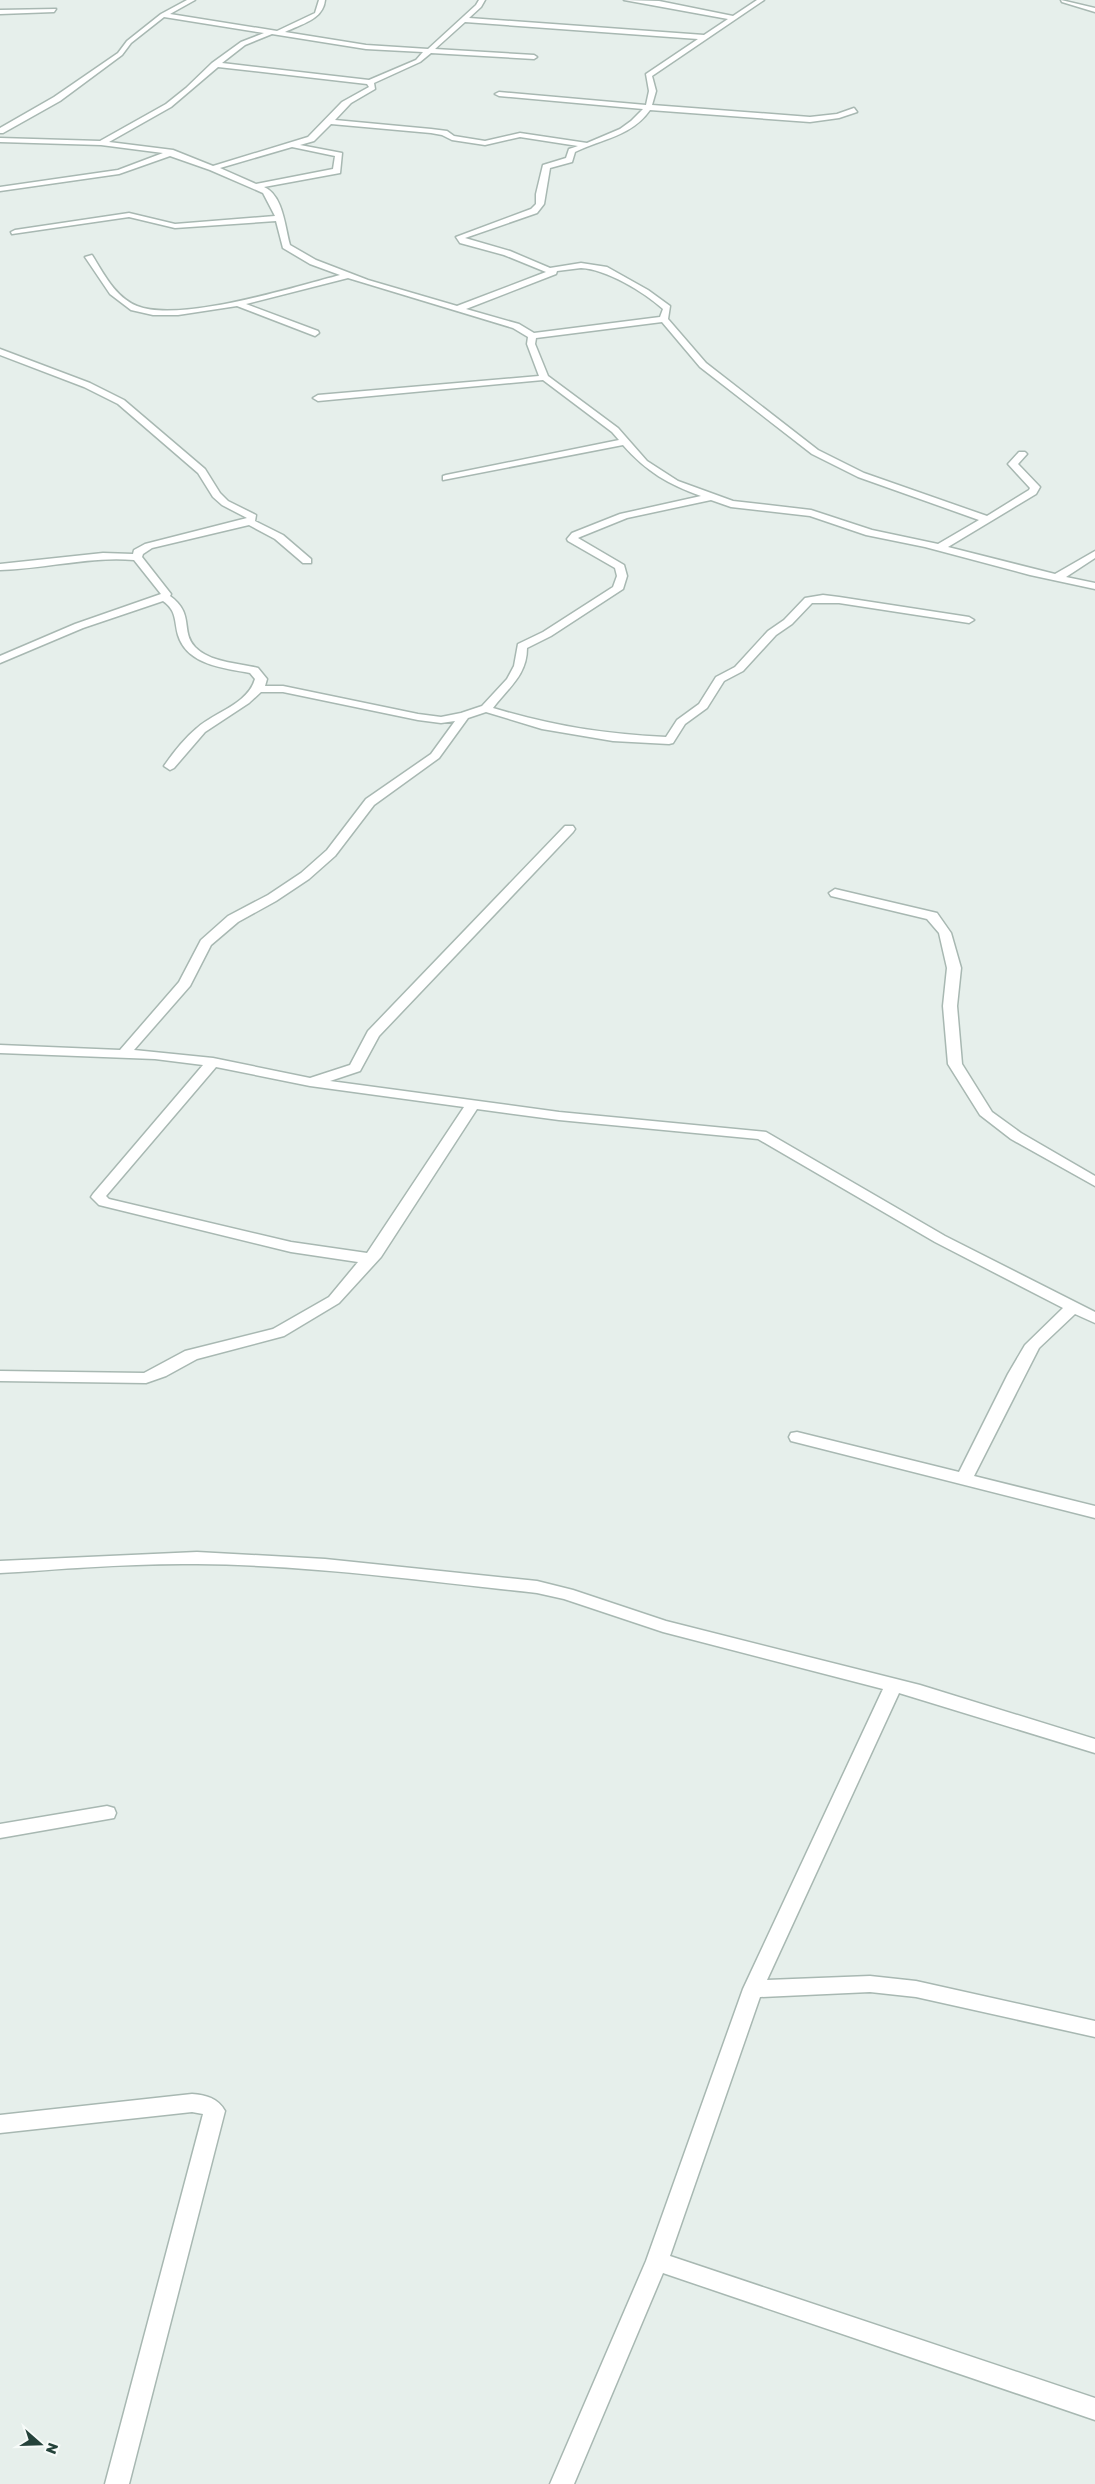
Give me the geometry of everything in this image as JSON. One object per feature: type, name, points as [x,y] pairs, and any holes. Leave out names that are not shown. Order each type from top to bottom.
[{"type":"street","points":[[0,131],[57,98],[120,54],[129,42],[163,15],[192,0]]},
{"type":"street","points":[[101,143],[142,122],[177,100],[214,64],[254,36],[275,33],[317,14],[321,8],[322,0]]},
{"type":"street","points":[[214,64],[370,82],[418,60],[479,6],[482,0]]},
{"type":"street","points":[[627,0],[659,3],[733,18]]},
{"type":"street","points":[[575,266],[552,270],[463,241],[460,237],[534,211],[540,204],[540,194],[546,167],[569,160],[572,151],[631,126],[643,114],[653,92],[648,75],[761,0]]},
{"type":"street","points":[[1064,1],[1095,10]]},
{"type":"street","points":[[0,12],[54,10]]},
{"type":"street","points":[[163,15],[366,46],[534,56]]},
{"type":"street","points":[[463,20],[703,37]]},
{"type":"street","points":[[213,168],[311,140],[330,122],[346,102],[372,88],[370,82]]},
{"type":"street","points":[[499,94],[700,112],[734,112],[792,121],[821,120],[842,116],[854,110]]},
{"type":"street","points":[[330,122],[431,131],[452,138],[485,143],[520,135],[587,146]]},
{"type":"street","points":[[0,140],[101,143],[173,152],[258,186],[272,198],[280,218],[286,246],[313,262],[348,276],[516,326],[532,336],[664,319]]},
{"type":"street","points":[[258,186],[337,170],[339,155],[295,146]]},
{"type":"street","points":[[0,189],[119,172],[173,152]]},
{"type":"street","points":[[15,232],[129,215],[175,226],[280,218]]},
{"type":"street","points":[[89,257],[107,288],[135,308],[181,312],[236,303],[348,276]]},
{"type":"street","points":[[517,258],[604,270],[639,287],[667,308],[664,319]]},
{"type":"street","points":[[458,310],[548,275],[552,270]]},
{"type":"street","points":[[236,303],[315,334]]},
{"type":"street","points":[[664,319],[703,365],[815,452],[879,482],[987,519]]},
{"type":"street","points":[[532,336],[531,344],[544,377],[615,430],[644,463],[675,483],[712,497],[744,506],[811,513],[870,533],[941,547],[1056,578],[1095,586]]},
{"type":"street","points":[[0,352],[87,385],[121,402],[202,471],[216,495],[225,503],[252,517],[250,522]]},
{"type":"street","points":[[318,398],[532,380],[544,377]]},
{"type":"street","points":[[446,478],[625,442]]},
{"type":"street","points":[[941,547],[1033,492],[1035,487],[1013,464],[1022,454]]},
{"type":"street","points":[[486,709],[495,696],[517,674],[523,660],[522,646],[547,634],[618,589],[622,576],[620,567],[572,540],[576,535],[624,516],[712,497]]},
{"type":"street","points":[[137,557],[138,552],[149,546],[250,522],[280,537],[307,561]]},
{"type":"street","points":[[1056,578],[1095,554]]},
{"type":"street","points":[[0,567],[28,566],[101,555],[137,557],[166,594],[164,597]]},
{"type":"street","points":[[0,660],[79,626],[164,597],[176,604],[182,614],[188,643],[193,650],[214,661],[254,670],[261,679],[258,689],[245,701],[201,730],[170,766]]},
{"type":"street","points":[[258,689],[283,689],[441,720],[464,716],[486,709],[542,726],[612,738],[669,741],[681,722],[703,706],[720,679],[738,669],[772,633],[788,622],[809,600],[823,598],[839,600],[969,620]]},
{"type":"street","points":[[125,1052],[185,983],[206,943],[233,919],[305,876],[331,853],[370,802],[435,756],[464,716]]},
{"type":"street","points":[[310,1082],[355,1068],[374,1034],[569,829]]},
{"type":"street","points":[[835,893],[918,911],[932,916],[945,933],[954,968],[950,1006],[955,1064],[987,1116],[1016,1136],[1052,1155],[1095,1182]]},
{"type":"street","points":[[0,1049],[125,1052],[212,1062],[310,1082],[473,1105],[559,1116],[761,1135],[940,1239],[1072,1308],[1095,1318]]},
{"type":"street","points":[[212,1062],[98,1197],[104,1202],[111,1204],[291,1247],[361,1258],[371,1257]]},
{"type":"street","points":[[0,1376],[146,1378],[191,1355],[224,1345],[278,1333],[334,1300],[371,1257],[376,1254],[473,1105]]},
{"type":"street","points":[[964,1479],[1016,1374],[1033,1345],[1072,1308]]},
{"type":"street","points":[[797,1437],[1095,1512]]},
{"type":"street","points":[[0,1567],[109,1560],[198,1558],[328,1564],[537,1587],[566,1594],[663,1626],[894,1685],[979,1709],[1095,1746]]},
{"type":"street","points":[[562,2484],[657,2261],[753,1989],[894,1685]]},
{"type":"street","points":[[0,1831],[107,1813]]},
{"type":"street","points":[[753,1989],[870,1984],[916,1989],[1095,2029]]},
{"type":"street","points":[[0,2124],[192,2103],[204,2104],[214,2111],[117,2484]]},
{"type":"street","points":[[657,2261],[1095,2409]]}]
